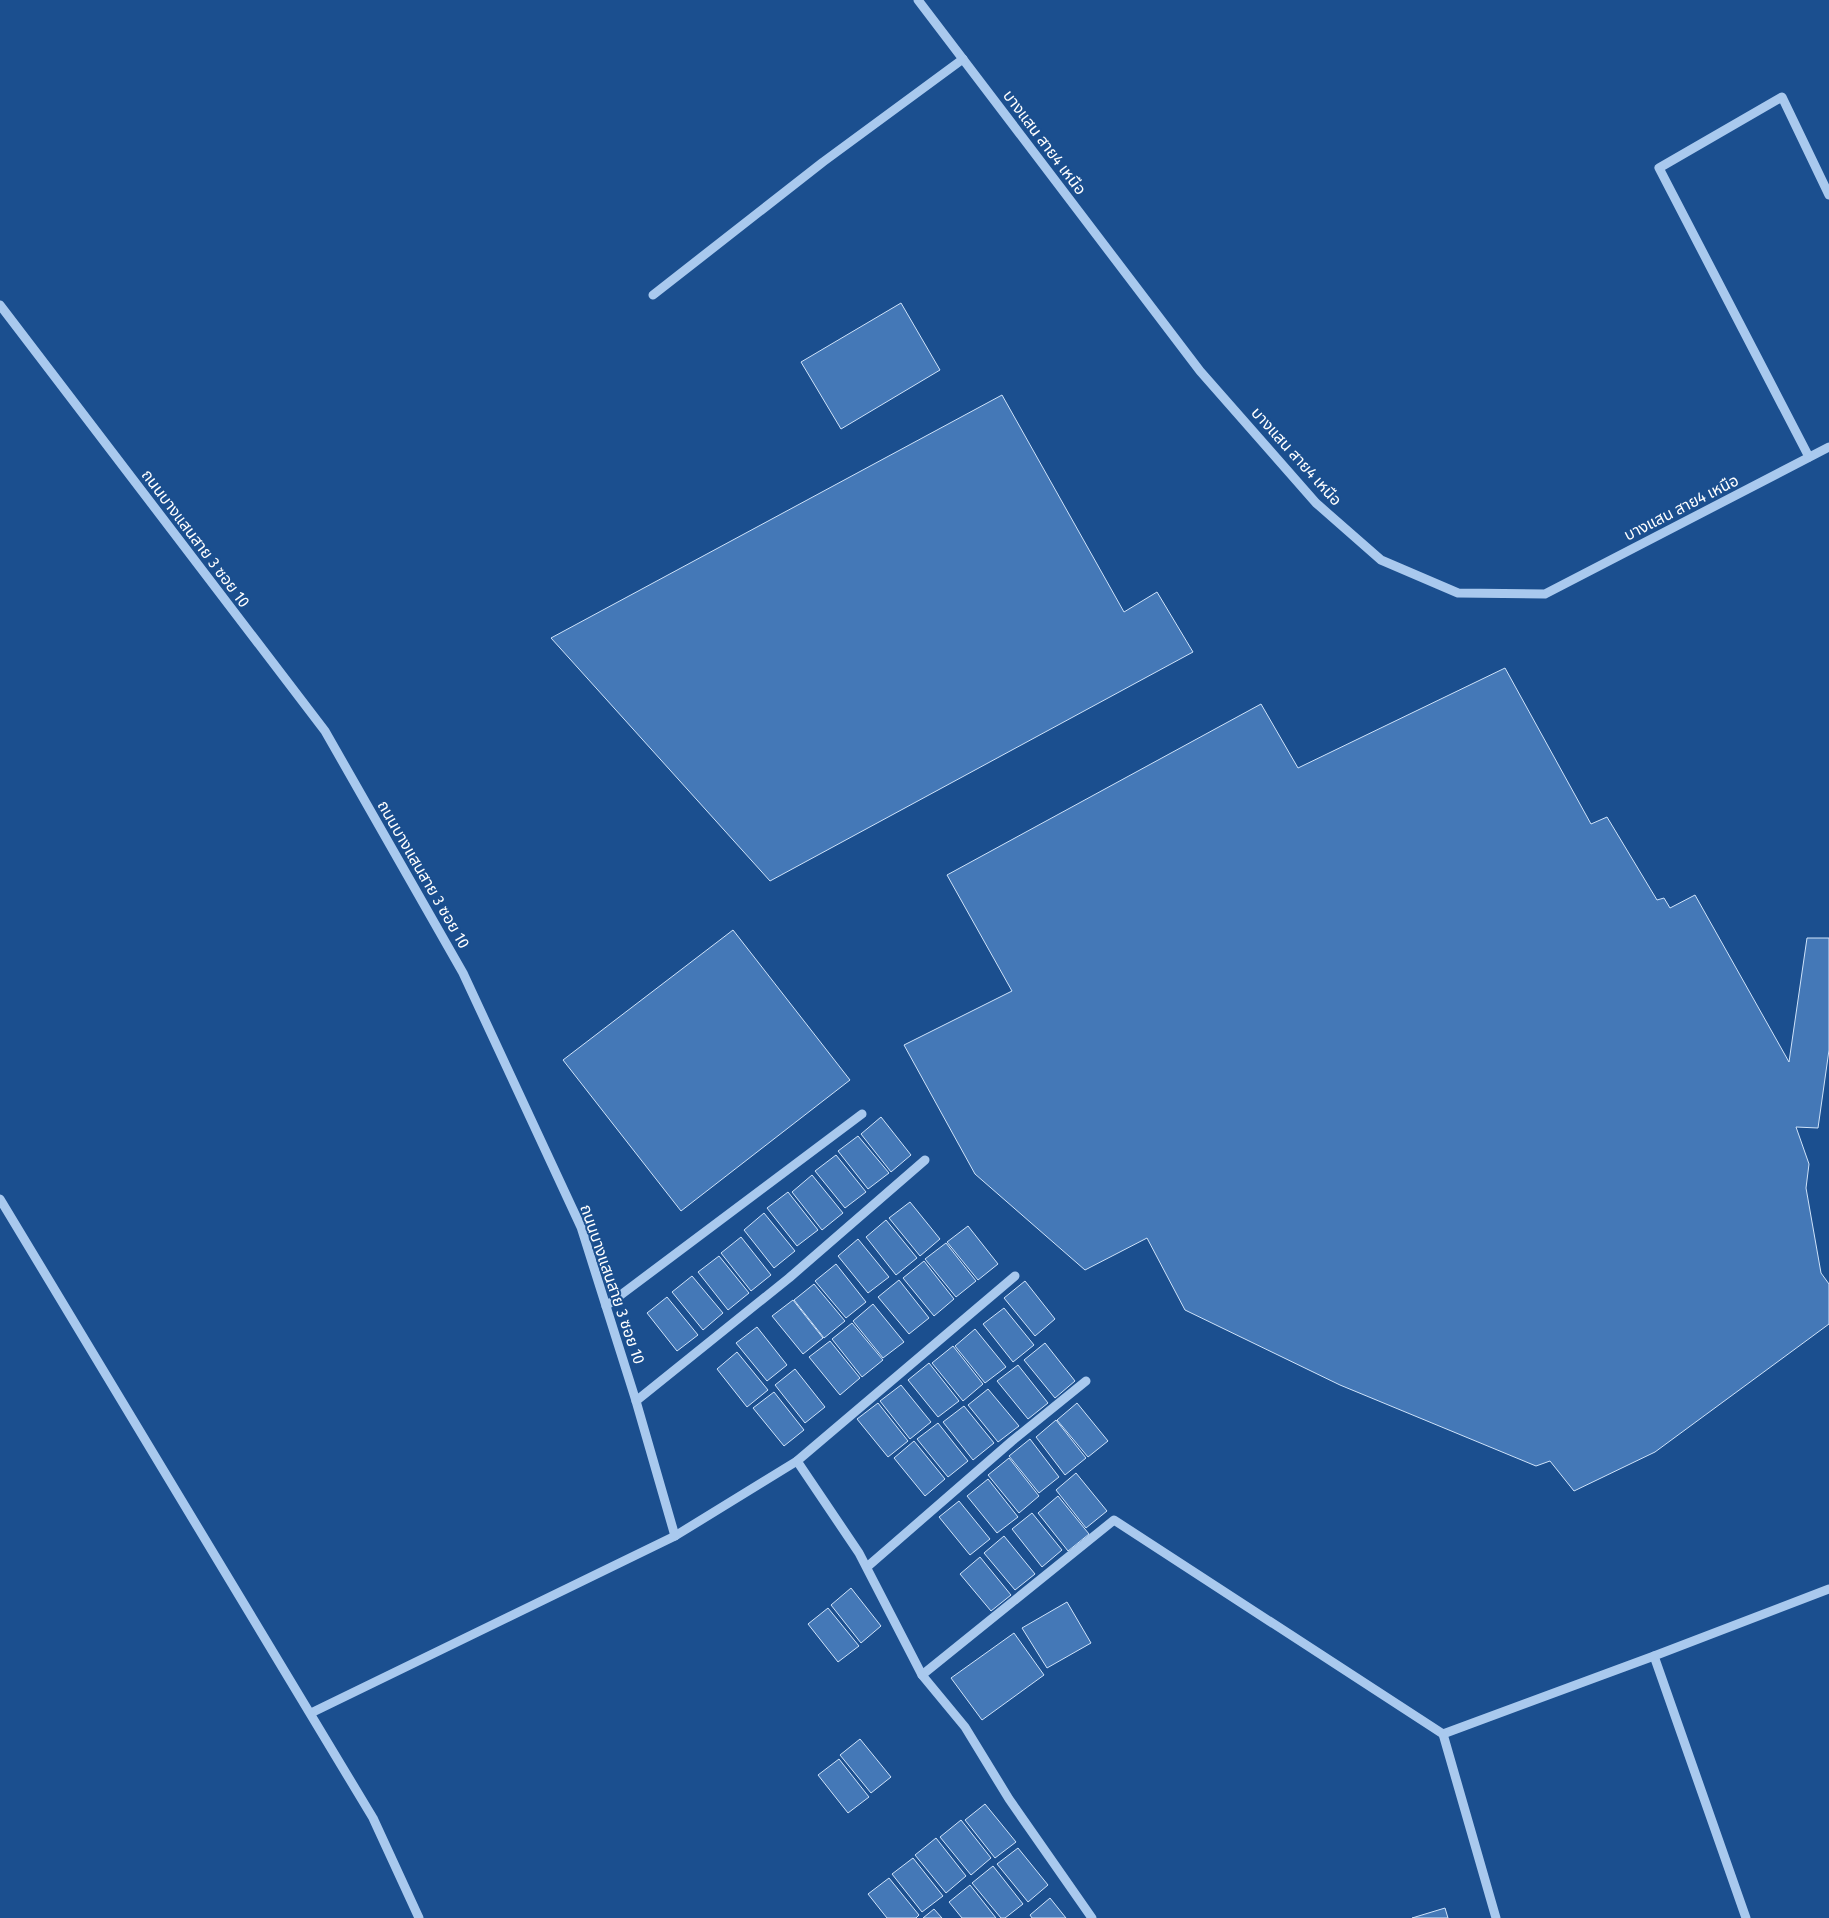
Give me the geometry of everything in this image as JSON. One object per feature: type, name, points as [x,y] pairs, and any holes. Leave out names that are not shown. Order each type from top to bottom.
[{"type":"street","name":"บางแสน สาย4 เหนือ","points":[[918,0],[1200,371],[1316,503],[1381,560],[1458,593],[1546,594],[1829,447]]},
{"type":"street","points":[[653,295],[823,162],[963,59]]},
{"type":"street","points":[[1809,458],[1660,168],[1782,97],[1829,195]]},
{"type":"street","name":"ถนนบางแสนสาย 3 ซอย 10","points":[[0,305],[324,731],[462,973],[581,1227],[636,1401],[675,1536]]},
{"type":"street","points":[[606,1306],[862,1114]]},
{"type":"street","points":[[636,1401],[789,1278],[925,1160]]},
{"type":"street","points":[[0,1198],[373,1818],[419,1918]]},
{"type":"street","points":[[311,1713],[675,1536],[797,1461],[1014,1276]]},
{"type":"street","points":[[867,1567],[1012,1441],[1086,1381]]},
{"type":"street","points":[[797,1461],[859,1553],[922,1675],[965,1727],[1008,1799],[1092,1918]]},
{"type":"street","points":[[922,1675],[1114,1520],[1443,1734],[1496,1918]]},
{"type":"street","points":[[1443,1734],[1654,1656],[1829,1588]]},
{"type":"street","points":[[1654,1656],[1746,1918]]},
{"type":"building","points":[[901,303],[940,370],[841,429],[801,362]]},
{"type":"building","points":[[1002,395],[1124,612],[1157,592],[1193,652],[770,881],[551,638]]},
{"type":"building","points":[[1505,668],[1591,824],[1607,817],[1657,900],[1664,898],[1670,908],[1695,895],[1789,1062],[1807,938],[1829,938],[1829,1050],[1818,1128],[1796,1127],[1809,1164],[1806,1188],[1821,1273],[1829,1284],[1829,1324],[1655,1452],[1574,1491],[1550,1461],[1536,1466],[1340,1385],[1185,1310],[1147,1238],[1085,1270],[975,1174],[904,1045],[1012,991],[947,875],[1261,704],[1298,768]]},
{"type":"building","points":[[733,930],[850,1080],[681,1211],[563,1060]]},
{"type":"building","points":[[881,1117],[911,1155],[891,1172],[861,1134]]},
{"type":"building","points":[[858,1136],[889,1173],[868,1189],[838,1151]]},
{"type":"building","points":[[836,1155],[866,1192],[845,1208],[815,1171]]},
{"type":"building","points":[[812,1175],[843,1213],[822,1230],[792,1192]]},
{"type":"building","points":[[788,1192],[818,1230],[797,1246],[767,1208]]},
{"type":"building","points":[[910,1202],[940,1239],[920,1256],[889,1218]]},
{"type":"building","points":[[764,1213],[795,1251],[774,1268],[744,1230]]},
{"type":"building","points":[[886,1220],[917,1258],[896,1275],[866,1237]]},
{"type":"building","points":[[968,1226],[998,1264],[978,1280],[947,1242]]},
{"type":"building","points":[[741,1237],[771,1275],[751,1291],[721,1253]]},
{"type":"building","points":[[858,1239],[889,1277],[868,1293],[838,1256]]},
{"type":"building","points":[[946,1243],[976,1281],[956,1297],[925,1259]]},
{"type":"building","points":[[719,1256],[749,1293],[728,1310],[698,1272]]},
{"type":"building","points":[[924,1261],[954,1299],[934,1316],[903,1278]]},
{"type":"building","points":[[836,1264],[866,1302],[846,1318],[815,1281]]},
{"type":"building","points":[[692,1276],[723,1313],[703,1330],[672,1292]]},
{"type":"building","points":[[899,1280],[929,1318],[909,1334],[878,1297]]},
{"type":"building","points":[[1025,1281],[1055,1319],[1035,1336],[1004,1298]]},
{"type":"building","points":[[814,1284],[845,1321],[824,1338],[794,1300]]},
{"type":"building","points":[[667,1297],[698,1335],[677,1351],[647,1313]]},
{"type":"building","points":[[793,1300],[823,1338],[803,1354],[772,1316]]},
{"type":"building","points":[[873,1304],[904,1342],[883,1358],[853,1321]]},
{"type":"building","points":[[1004,1308],[1034,1345],[1013,1362],[983,1324]]},
{"type":"building","points":[[852,1323],[883,1360],[862,1377],[832,1339]]},
{"type":"building","points":[[757,1327],[787,1365],[767,1381],[736,1343]]},
{"type":"building","points":[[975,1329],[1006,1367],[985,1383],[955,1346]]},
{"type":"building","points":[[830,1341],[860,1378],[840,1395],[809,1357]]},
{"type":"building","points":[[1045,1343],[1075,1381],[1055,1398],[1024,1360]]},
{"type":"building","points":[[953,1346],[983,1384],[963,1401],[932,1363]]},
{"type":"building","points":[[737,1352],[768,1390],[747,1407],[717,1369]]},
{"type":"building","points":[[929,1363],[959,1401],[938,1417],[908,1380]]},
{"type":"building","points":[[1018,1365],[1048,1403],[1028,1419],[997,1381]]},
{"type":"building","points":[[795,1369],[825,1407],[805,1423],[775,1385]]},
{"type":"building","points":[[901,1385],[931,1422],[910,1439],[880,1401]]},
{"type":"building","points":[[988,1389],[1019,1426],[998,1442],[968,1405]]},
{"type":"building","points":[[774,1392],[804,1430],[784,1446],[753,1408]]},
{"type":"building","points":[[878,1403],[908,1441],[888,1457],[857,1419]]},
{"type":"building","points":[[1077,1403],[1108,1441],[1088,1457],[1057,1420]]},
{"type":"building","points":[[964,1406],[994,1443],[973,1460],[943,1422]]},
{"type":"building","points":[[1056,1420],[1086,1458],[1065,1475],[1036,1437]]},
{"type":"building","points":[[938,1423],[968,1461],[948,1477],[917,1439]]},
{"type":"building","points":[[1030,1439],[1059,1477],[1039,1493],[1009,1456]]},
{"type":"building","points":[[914,1441],[945,1479],[925,1496],[894,1458]]},
{"type":"building","points":[[1009,1458],[1039,1496],[1019,1513],[988,1475]]},
{"type":"building","points":[[1076,1473],[1107,1511],[1086,1528],[1056,1490]]},
{"type":"building","points":[[988,1479],[1018,1517],[997,1533],[967,1496]]},
{"type":"building","points":[[1058,1496],[1089,1534],[1068,1551],[1038,1513]]},
{"type":"building","points":[[959,1501],[990,1539],[970,1555],[939,1517]]},
{"type":"building","points":[[1032,1513],[1062,1550],[1042,1567],[1012,1529]]},
{"type":"building","points":[[1004,1536],[1035,1574],[1015,1590],[984,1553]]},
{"type":"building","points":[[980,1557],[1011,1595],[991,1611],[960,1574]]},
{"type":"building","points":[[851,1588],[881,1626],[861,1643],[831,1605]]},
{"type":"building","points":[[1067,1602],[1091,1643],[1047,1668],[1022,1628]]},
{"type":"building","points":[[828,1608],[859,1646],[838,1662],[808,1624]]},
{"type":"building","points":[[1014,1633],[1044,1675],[982,1720],[951,1678]]},
{"type":"building","points":[[860,1739],[891,1777],[871,1793],[840,1755]]},
{"type":"building","points":[[839,1759],[869,1797],[848,1813],[818,1775]]},
{"type":"building","points":[[985,1804],[1016,1842],[995,1858],[965,1820]]},
{"type":"building","points":[[961,1820],[991,1858],[971,1875],[940,1837]]},
{"type":"building","points":[[936,1838],[966,1876],[946,1893],[915,1855]]},
{"type":"building","points":[[1018,1848],[1048,1885],[1028,1902],[997,1864]]},
{"type":"building","points":[[913,1858],[943,1896],[922,1912],[892,1874]]},
{"type":"building","points":[[993,1866],[1023,1904],[1005,1918],[1001,1918],[972,1883]]},
{"type":"building","points":[[889,1878],[919,1915],[916,1918],[887,1918],[868,1894]]},
{"type":"building","points":[[970,1885],[996,1918],[962,1918],[949,1902]]},
{"type":"building","points":[[1050,1898],[1066,1918],[1032,1918],[1030,1915]]},
{"type":"building","points":[[1445,1908],[1448,1918],[1412,1918]]},
{"type":"building","points":[[934,1909],[942,1918],[923,1918]]}]
